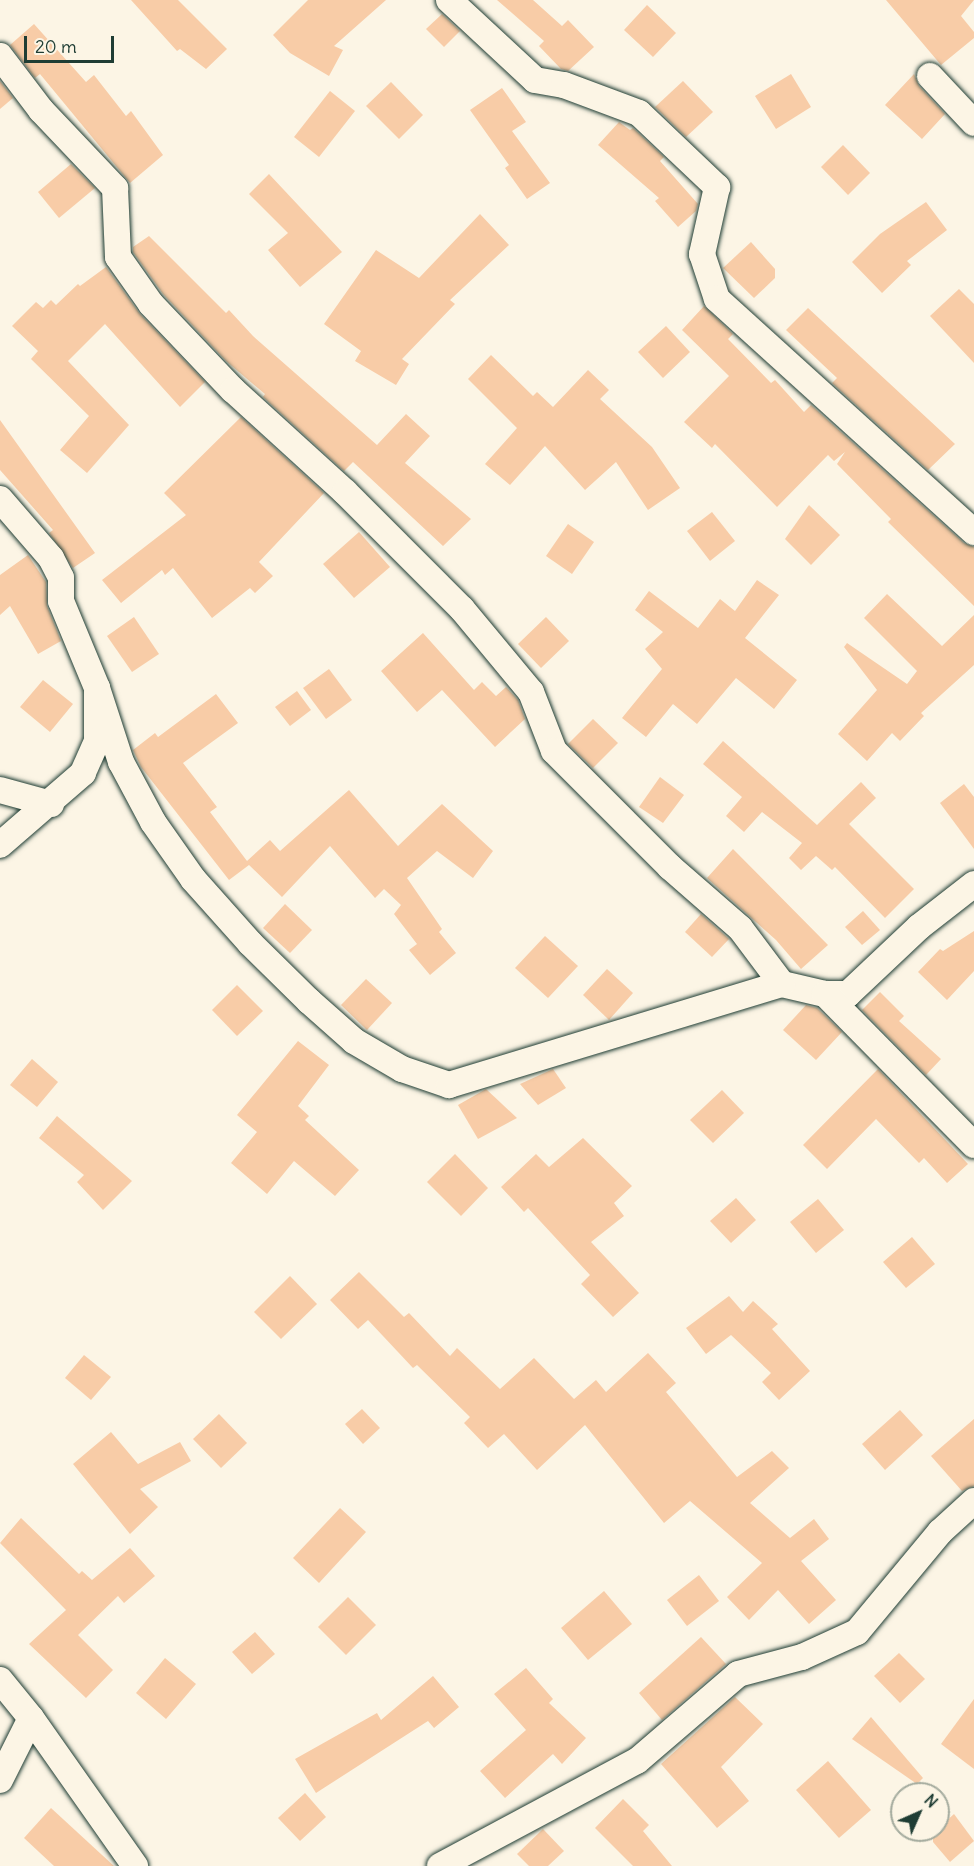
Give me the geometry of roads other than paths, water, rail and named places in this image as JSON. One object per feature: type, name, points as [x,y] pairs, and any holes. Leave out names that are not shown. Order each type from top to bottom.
[{"type":"street","points":[[449,0],[535,80],[564,85],[639,113],[717,187],[702,254],[717,298],[974,532]]},
{"type":"street","points":[[0,56],[41,110],[114,188],[118,257],[151,304],[233,390],[345,492],[462,609],[531,692],[554,751],[670,867],[740,928],[782,984]]},
{"type":"street","points":[[930,76],[974,123]]},
{"type":"street","points":[[0,499],[51,558],[61,579],[61,601],[97,688],[121,762],[153,822],[193,879],[250,943],[316,1008],[354,1041],[402,1069],[449,1085],[782,984],[825,994],[848,994],[919,927],[974,884]]},
{"type":"street","points":[[0,845],[51,804],[83,773],[97,741],[97,688]]},
{"type":"street","points":[[0,790],[51,804]]},
{"type":"street","points":[[825,994],[974,1145]]},
{"type":"street","points":[[440,1866],[637,1761],[738,1674],[802,1657],[857,1632],[940,1532],[974,1502]]},
{"type":"street","points":[[0,1680],[31,1718],[135,1866]]},
{"type":"street","points":[[0,1780],[31,1718]]}]
